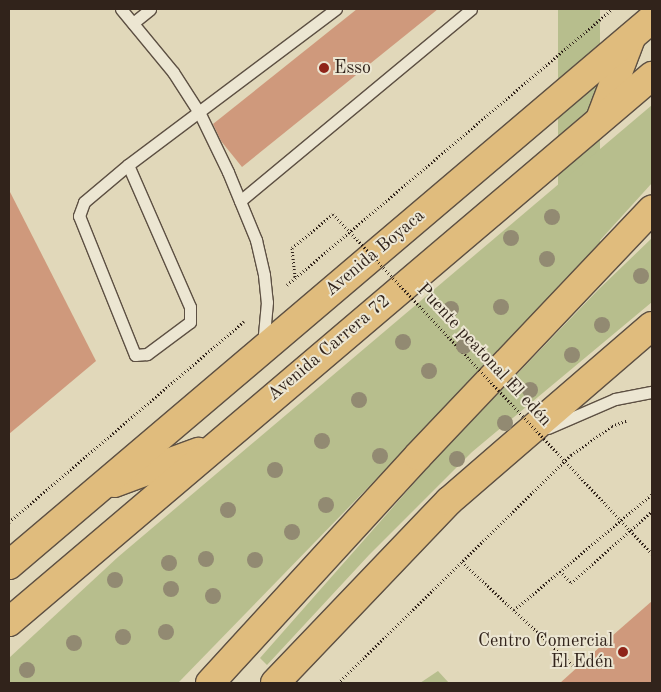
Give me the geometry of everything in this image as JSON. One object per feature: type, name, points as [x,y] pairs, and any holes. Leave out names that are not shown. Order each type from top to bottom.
[{"type":"highway","name":"Avenida Boyaca","points":[[98,488],[652,19]]},
{"type":"highway","points":[[600,119],[631,37]]},
{"type":"highway","name":"Avenida Carrera 72","points":[[9,622],[213,446],[652,76]]},
{"type":"highway","points":[[210,683],[418,456],[652,210]]},
{"type":"highway","points":[[275,683],[397,553],[514,442],[652,326]]},
{"type":"highway","points":[[9,565],[98,488],[213,446]]},
{"type":"lane","points":[[121,9],[172,72],[200,114],[240,201],[256,240],[267,302],[262,348]]},
{"type":"lane","points":[[132,23],[150,9]]},
{"type":"lane","points":[[128,165],[190,307],[190,322],[147,354],[135,355],[79,216],[84,202],[128,165],[200,114],[336,9]]},
{"type":"lane","points":[[240,201],[471,9]]},
{"type":"lane","points":[[514,442],[616,399],[652,392]]},
{"type":"path","points":[[9,522],[612,9]]},
{"type":"path","name":"Puente peatonal El edén","points":[[294,279],[292,248],[332,214],[652,554]]},
{"type":"path","points":[[338,683],[571,455],[612,426],[631,419]]},
{"type":"path","points":[[514,610],[652,494]]},
{"type":"path","points":[[560,571],[571,583],[652,511]]},
{"type":"path","points":[[462,562],[576,668]]},
{"type":"green space","points":[[558,9],[600,9],[600,275],[558,275]]},
{"type":"green space","points":[[652,105],[652,183],[487,365],[178,683],[9,683],[9,658],[118,557]]},
{"type":"green space","points":[[652,238],[652,302],[472,452],[369,555],[267,665],[260,658],[438,456],[599,289]]},
{"type":"green space","points":[[438,671],[449,683],[420,683]]},
{"type":"building","name":"Esso","points":[[357,9],[438,9],[242,167],[221,141],[213,124]]},
{"type":"building","points":[[9,190],[96,361],[9,434]]},
{"type":"building","name":"Centro Comercial El Edén","points":[[652,601],[652,683],[560,683],[612,636]]},
{"type":"place","name":"Esso","points":[[324,68]]},
{"type":"place","name":"Centro Comercial El Edén","points":[[623,652]]}]
